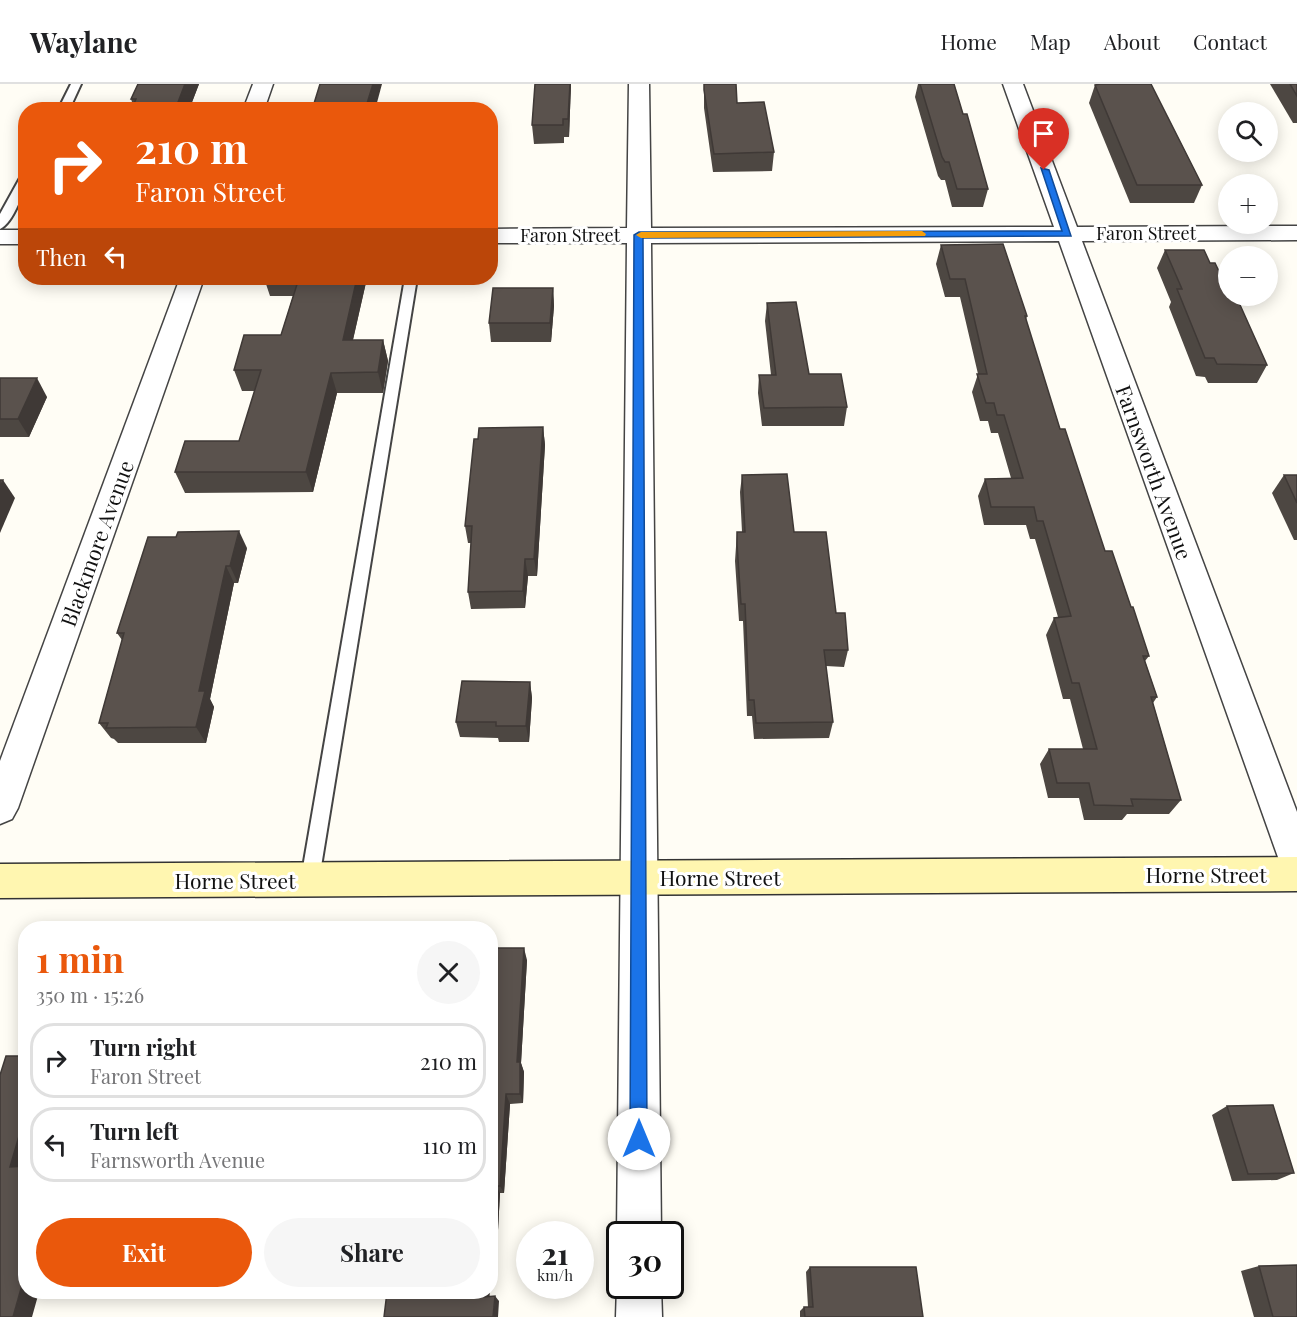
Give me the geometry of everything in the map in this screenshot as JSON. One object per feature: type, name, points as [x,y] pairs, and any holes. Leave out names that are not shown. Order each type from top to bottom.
[{"type":"street","points":[[257,102],[263,84]]},
{"type":"street","points":[[639,84],[639,1221]]},
{"type":"street","name":"Farnsworth Avenue","points":[[1013,84],[1297,860]]},
{"type":"street","name":"Faron Street","points":[[498,236],[1297,233]]},
{"type":"street","points":[[0,237],[18,237]]},
{"type":"street","name":"Blackmore Avenue","points":[[0,808],[189,285]]},
{"type":"street","name":"Horne Street","points":[[0,881],[1297,874]]},
{"type":"street","points":[[639,1299],[639,1317]]},
{"type":"lane","points":[[67,102],[76,84]]},
{"type":"lane","points":[[0,225],[18,192]]},
{"type":"lane","points":[[310,879],[410,285]]},
{"type":"building","points":[[138,84],[185,84],[178,102],[135,102],[136,99],[131,99]]},
{"type":"building","points":[[320,84],[373,84],[367,102],[314,102]]},
{"type":"building","points":[[535,84],[570,84],[568,119],[563,119],[563,125],[532,125]]},
{"type":"building","points":[[704,84],[736,84],[737,103],[764,102],[774,152],[714,154]]},
{"type":"building","points":[[920,84],[954,84],[963,114],[967,114],[988,189],[957,189],[949,162],[945,162],[942,157]]},
{"type":"building","points":[[1151,84],[1202,185],[1137,185],[1095,85]]},
{"type":"building","points":[[1290,84],[1297,84],[1297,96]]},
{"type":"building","points":[[1003,244],[1060,429],[1065,429],[1105,551],[1112,551],[1149,656],[1143,656],[1157,697],[1151,697],[1181,800],[1131,799],[1133,806],[1094,805],[1089,783],[1057,783],[1049,749],[1097,749],[1079,683],[1072,683],[1054,618],[1071,616],[1043,521],[1037,521],[1034,507],[991,507],[985,479],[1023,478],[1004,415],[997,415],[994,403],[986,403],[977,374],[987,374],[965,279],[950,279],[941,245]]},
{"type":"building","points":[[1165,250],[1204,250],[1210,263],[1215,263],[1218,269],[1218,306],[1240,306],[1267,365],[1217,364],[1214,358],[1205,358],[1177,289],[1182,289]]},
{"type":"building","points":[[297,285],[355,285],[343,340],[383,340],[378,372],[331,373],[306,472],[175,472],[185,441],[239,441],[261,370],[234,370],[244,335],[281,335]]},
{"type":"building","points":[[493,288],[553,288],[550,323],[489,323]]},
{"type":"building","points":[[796,302],[809,374],[841,374],[847,407],[764,408],[759,375],[776,375],[767,303]]},
{"type":"building","points":[[0,378],[37,378],[18,419],[0,419]]},
{"type":"building","points":[[543,427],[534,559],[525,559],[523,591],[468,592],[472,526],[465,526],[474,439],[478,439],[479,428]]},
{"type":"building","points":[[787,474],[794,532],[826,532],[836,613],[845,613],[848,650],[824,650],[833,722],[756,723],[754,700],[749,700],[745,604],[741,604],[737,544],[737,532],[745,532],[742,475]]},
{"type":"building","points":[[1284,475],[1297,475],[1297,503]]},
{"type":"building","points":[[239,531],[230,566],[226,566],[199,691],[205,691],[196,727],[106,728],[108,723],[99,723],[124,633],[117,633],[148,537],[176,537],[178,532]]},
{"type":"building","points":[[462,681],[530,682],[526,726],[496,726],[496,722],[456,722]]},
{"type":"building","points":[[498,948],[524,948],[517,1062],[520,1062],[520,1094],[506,1094],[500,1186],[498,1186]]},
{"type":"building","points":[[6,1056],[18,1056],[18,1140],[10,1167],[18,1166],[18,1299],[13,1317],[0,1317],[0,1075]]},
{"type":"building","points":[[1273,1105],[1294,1173],[1248,1174],[1227,1106]]},
{"type":"building","points":[[1297,1265],[1297,1317],[1273,1317],[1259,1266]]},
{"type":"building","points":[[810,1267],[916,1267],[923,1317],[805,1317],[804,1307],[813,1307]]},
{"type":"building","points":[[386,1299],[495,1299],[493,1317],[384,1317]]},
{"type":"slow traffic","points":[[641,235],[922,234]]},
{"type":"route","points":[[639,1139],[639,235],[1068,234],[1044,170]]}]
